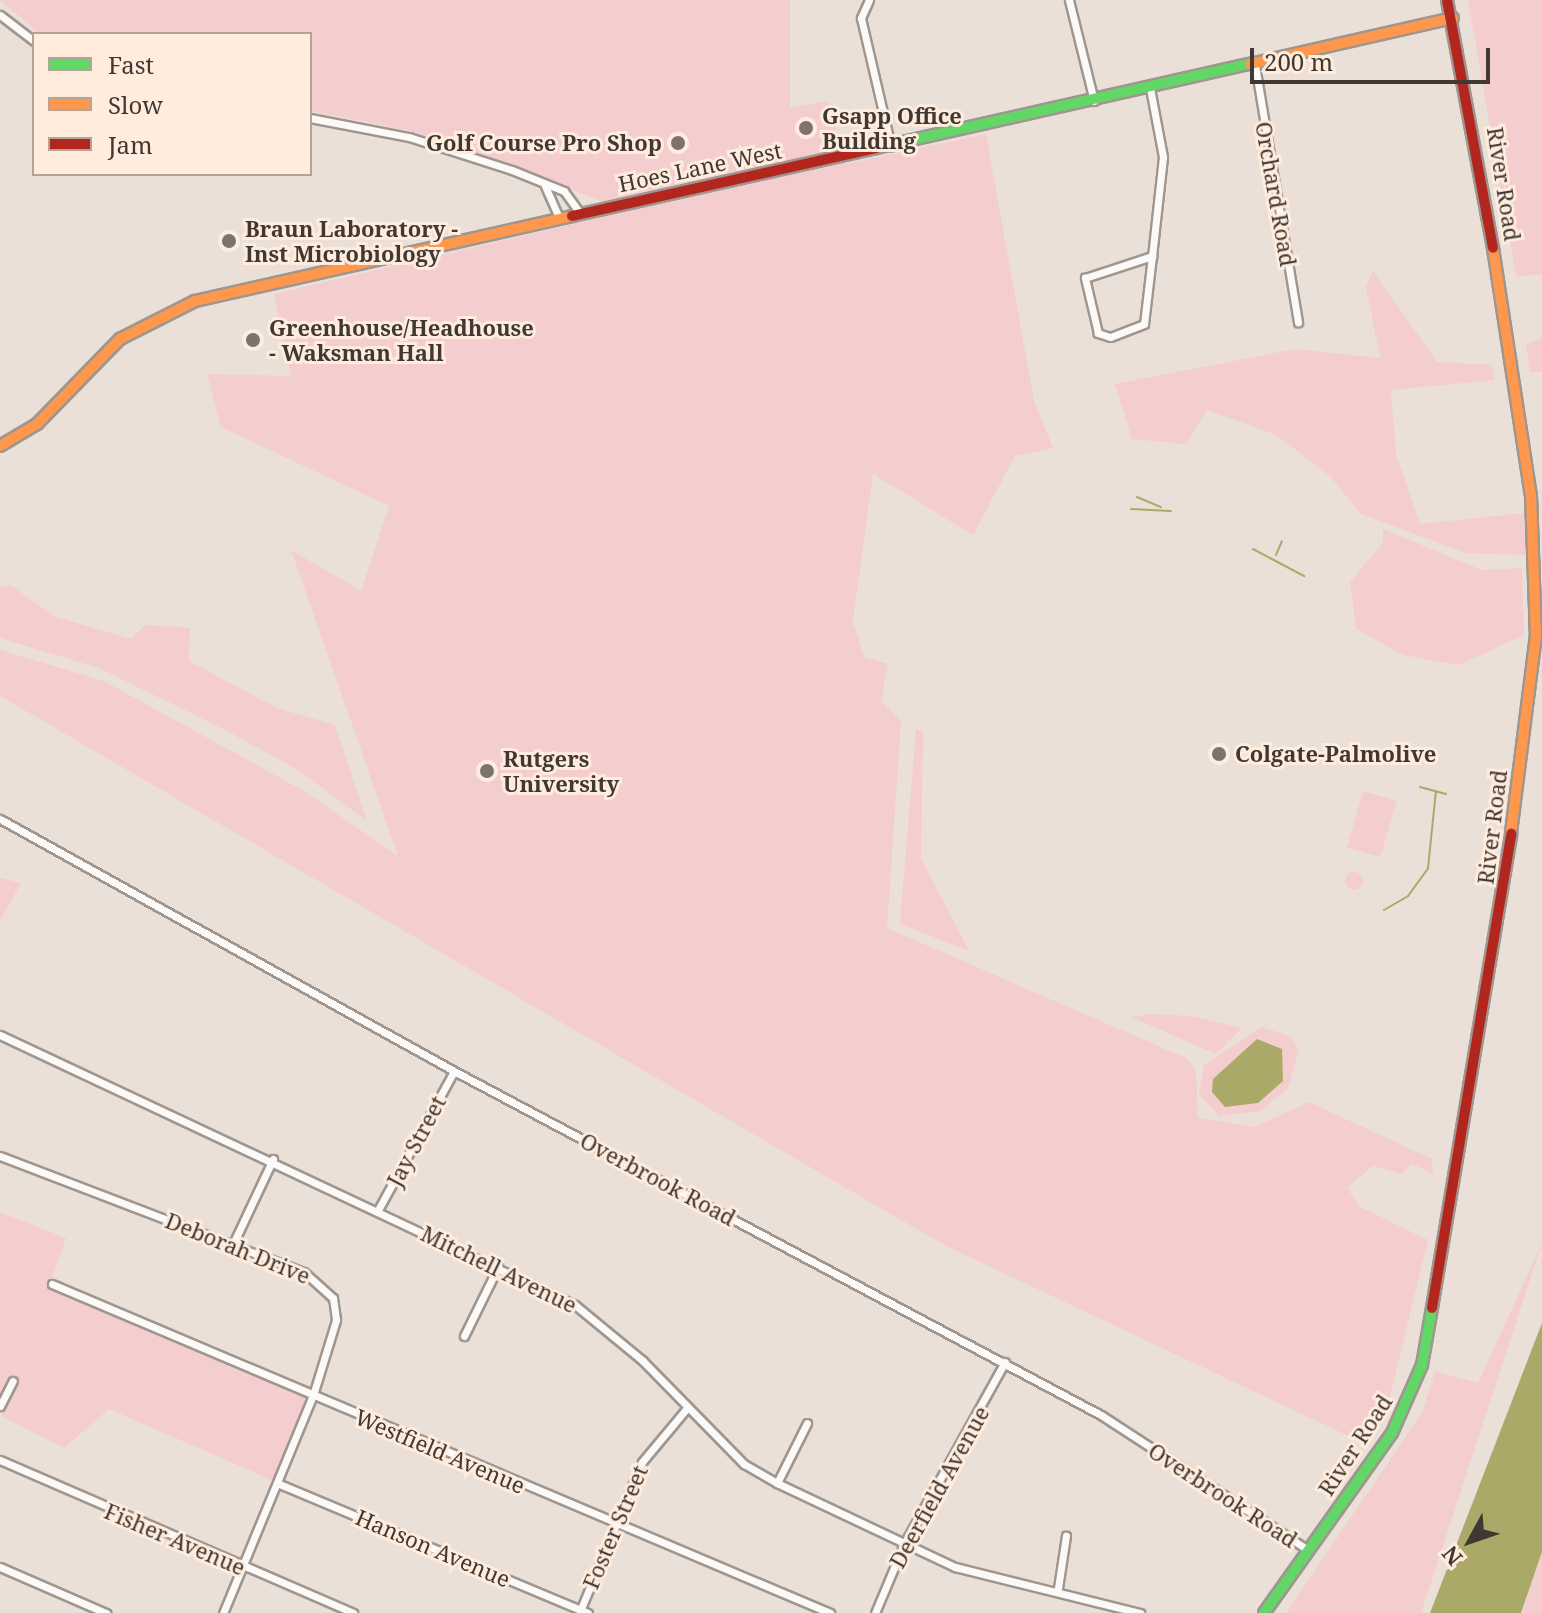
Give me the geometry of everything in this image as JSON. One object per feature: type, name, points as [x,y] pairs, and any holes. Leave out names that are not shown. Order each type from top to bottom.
[{"type":"main road","name":"River Road","points":[[1264,1613],[1392,1433],[1422,1365],[1504,895],[1540,598],[1529,480],[1453,18],[1447,0]]},
{"type":"main road","name":"Hoes Lane West","points":[[0,446],[37,424],[120,339],[169,311],[559,217],[891,147],[1453,18]]},
{"type":"street","points":[[869,0],[861,18],[891,147]]},
{"type":"street","points":[[1069,0],[1094,101]]},
{"type":"street","points":[[0,15],[32,39]]},
{"type":"street","name":"Orchard Road","points":[[1255,65],[1298,322]]},
{"type":"street","points":[[1150,88],[1163,157],[1152,256],[1144,324],[1110,337],[1098,333],[1085,278],[1152,256]]},
{"type":"street","points":[[312,118],[409,137],[564,191],[580,213]]},
{"type":"street","points":[[544,184],[559,217]]},
{"type":"street","name":"Overbrook Road","points":[[0,819],[454,1071],[1005,1362],[1308,1550]]},
{"type":"street","name":"Mitchell Avenue","points":[[0,1035],[273,1159],[498,1267],[609,1330],[744,1464],[777,1483],[904,1544],[978,1574],[1058,1588],[1140,1613]]},
{"type":"street","name":"Jay Street","points":[[378,1210],[454,1071]]},
{"type":"street","name":"Deborah Drive","points":[[0,1156],[315,1277],[333,1298],[336,1320],[312,1397],[223,1613]]},
{"type":"street","points":[[233,1244],[273,1159]]},
{"type":"street","points":[[464,1336],[498,1267]]},
{"type":"street","name":"Westfield Avenue","points":[[52,1284],[312,1397],[830,1613]]},
{"type":"street","name":"Deerfield Avenue","points":[[875,1613],[904,1544],[1005,1362]]},
{"type":"street","points":[[0,1406],[13,1381]]},
{"type":"street","name":"Foster Street","points":[[583,1612],[642,1462],[687,1408]]},
{"type":"street","points":[[777,1483],[807,1423]]},
{"type":"street","name":"Fisher Avenue","points":[[0,1460],[353,1613]]},
{"type":"street","name":"Hanson Avenue","points":[[277,1483],[583,1612]]},
{"type":"street","points":[[1058,1588],[1066,1536]]},
{"type":"street","points":[[0,1567],[106,1613]]},
{"type":"shaded area","name":"Rutgers University","points":[[0,0],[790,0],[790,108],[828,101],[845,164],[986,134],[1034,401],[1053,448],[1015,456],[973,535],[873,474],[853,621],[864,657],[888,664],[881,701],[901,721],[887,928],[1188,1059],[1196,1072],[1198,1118],[1255,1127],[1309,1102],[1432,1159],[1433,1174],[1412,1164],[1401,1174],[1373,1166],[1347,1188],[1359,1206],[1428,1240],[1390,1396],[1359,1441],[944,1245],[0,696],[0,650],[104,681],[304,791],[398,856],[291,550],[361,591],[389,506],[221,427],[207,374],[291,376],[274,294],[628,211],[408,130],[312,111],[312,32],[38,32]]},
{"type":"shaded area","points":[[1468,0],[1542,0],[1542,274],[1516,277]]},
{"type":"shaded area","points":[[1373,271],[1437,362],[1492,365],[1495,380],[1391,390],[1396,454],[1420,524],[1524,513],[1527,555],[1466,553],[1361,514],[1330,476],[1276,435],[1207,410],[1186,444],[1132,439],[1115,384],[1295,349],[1380,358],[1366,287]]},
{"type":"shaded area","points":[[1542,338],[1542,372],[1530,372],[1526,345]]},
{"type":"shaded area","points":[[1383,529],[1482,570],[1522,568],[1524,635],[1459,665],[1403,655],[1356,629],[1350,582],[1383,543]]},
{"type":"shaded area","points":[[11,585],[53,616],[131,639],[145,625],[190,628],[189,661],[277,708],[335,725],[367,821],[298,770],[227,731],[99,668],[0,638],[0,587]]},
{"type":"shaded area","points":[[916,729],[923,732],[921,858],[969,951],[900,924]]},
{"type":"shaded area","points":[[1363,791],[1397,801],[1380,857],[1347,848]]},
{"type":"shaded area","points":[[1354,872],[1363,881],[1354,890],[1345,881]]},
{"type":"shaded area","points":[[0,878],[21,883],[0,921]]},
{"type":"shaded area","points":[[1151,1014],[1190,1016],[1242,1028],[1216,1054],[1131,1017]]},
{"type":"shaded area","points":[[1261,1027],[1290,1036],[1299,1050],[1288,1088],[1260,1111],[1219,1116],[1199,1094],[1204,1065]],"holes":[[[1255,1043],[1258,1103],[1213,1079]]]},
{"type":"shaded area","points":[[1257,1039],[1282,1049],[1283,1081],[1258,1103],[1225,1107],[1212,1092],[1213,1079]]},
{"type":"shaded area","points":[[0,1212],[66,1238],[51,1282],[310,1397],[276,1482],[109,1409],[64,1448],[1,1416],[7,1403],[0,1399]]},
{"type":"shaded area","points":[[1542,1243],[1421,1613],[1286,1613],[1423,1411],[1435,1371],[1478,1383]]},
{"type":"shaded area","points":[[1542,1323],[1542,1552],[1521,1613],[1430,1613]]},
{"type":"shaded area","points":[[1542,1553],[1542,1613],[1522,1613]]},
{"type":"waterway","points":[[1137,497],[1161,507]]},
{"type":"waterway","points":[[1131,509],[1171,511]]},
{"type":"waterway","points":[[1276,555],[1282,541]]},
{"type":"waterway","points":[[1253,549],[1304,576]]},
{"type":"waterway","points":[[1420,787],[1446,794]]},
{"type":"waterway","points":[[1384,910],[1408,896],[1428,868],[1436,791]]},
{"type":"traffic: fast","points":[[876,148],[1250,64]]},
{"type":"traffic: fast","points":[[1264,1613],[1392,1433],[1422,1365],[1432,1308]]},
{"type":"traffic: slow","points":[[1250,64],[1453,18]]},
{"type":"traffic: slow","points":[[0,446],[37,424],[120,339],[195,301],[572,216]]},
{"type":"traffic: slow","points":[[1493,248],[1531,495],[1536,635],[1511,834]]},
{"type":"traffic: jam","points":[[1447,0],[1493,248]]},
{"type":"traffic: jam","points":[[572,216],[876,148]]},
{"type":"traffic: jam","points":[[1432,1308],[1511,834]]},
{"type":"place","name":"Gsapp Office Building","points":[[806,128]]},
{"type":"place","name":"Golf Course Pro Shop","points":[[678,143]]},
{"type":"place","name":"Braun Laboratory - Inst Microbiology","points":[[229,241]]},
{"type":"place","name":"Greenhouse/Headhouse - Waksman Hall","points":[[253,340]]},
{"type":"place","name":"Colgate-Palmolive","points":[[1219,754]]},
{"type":"place","name":"Rutgers University","points":[[487,771]]}]
